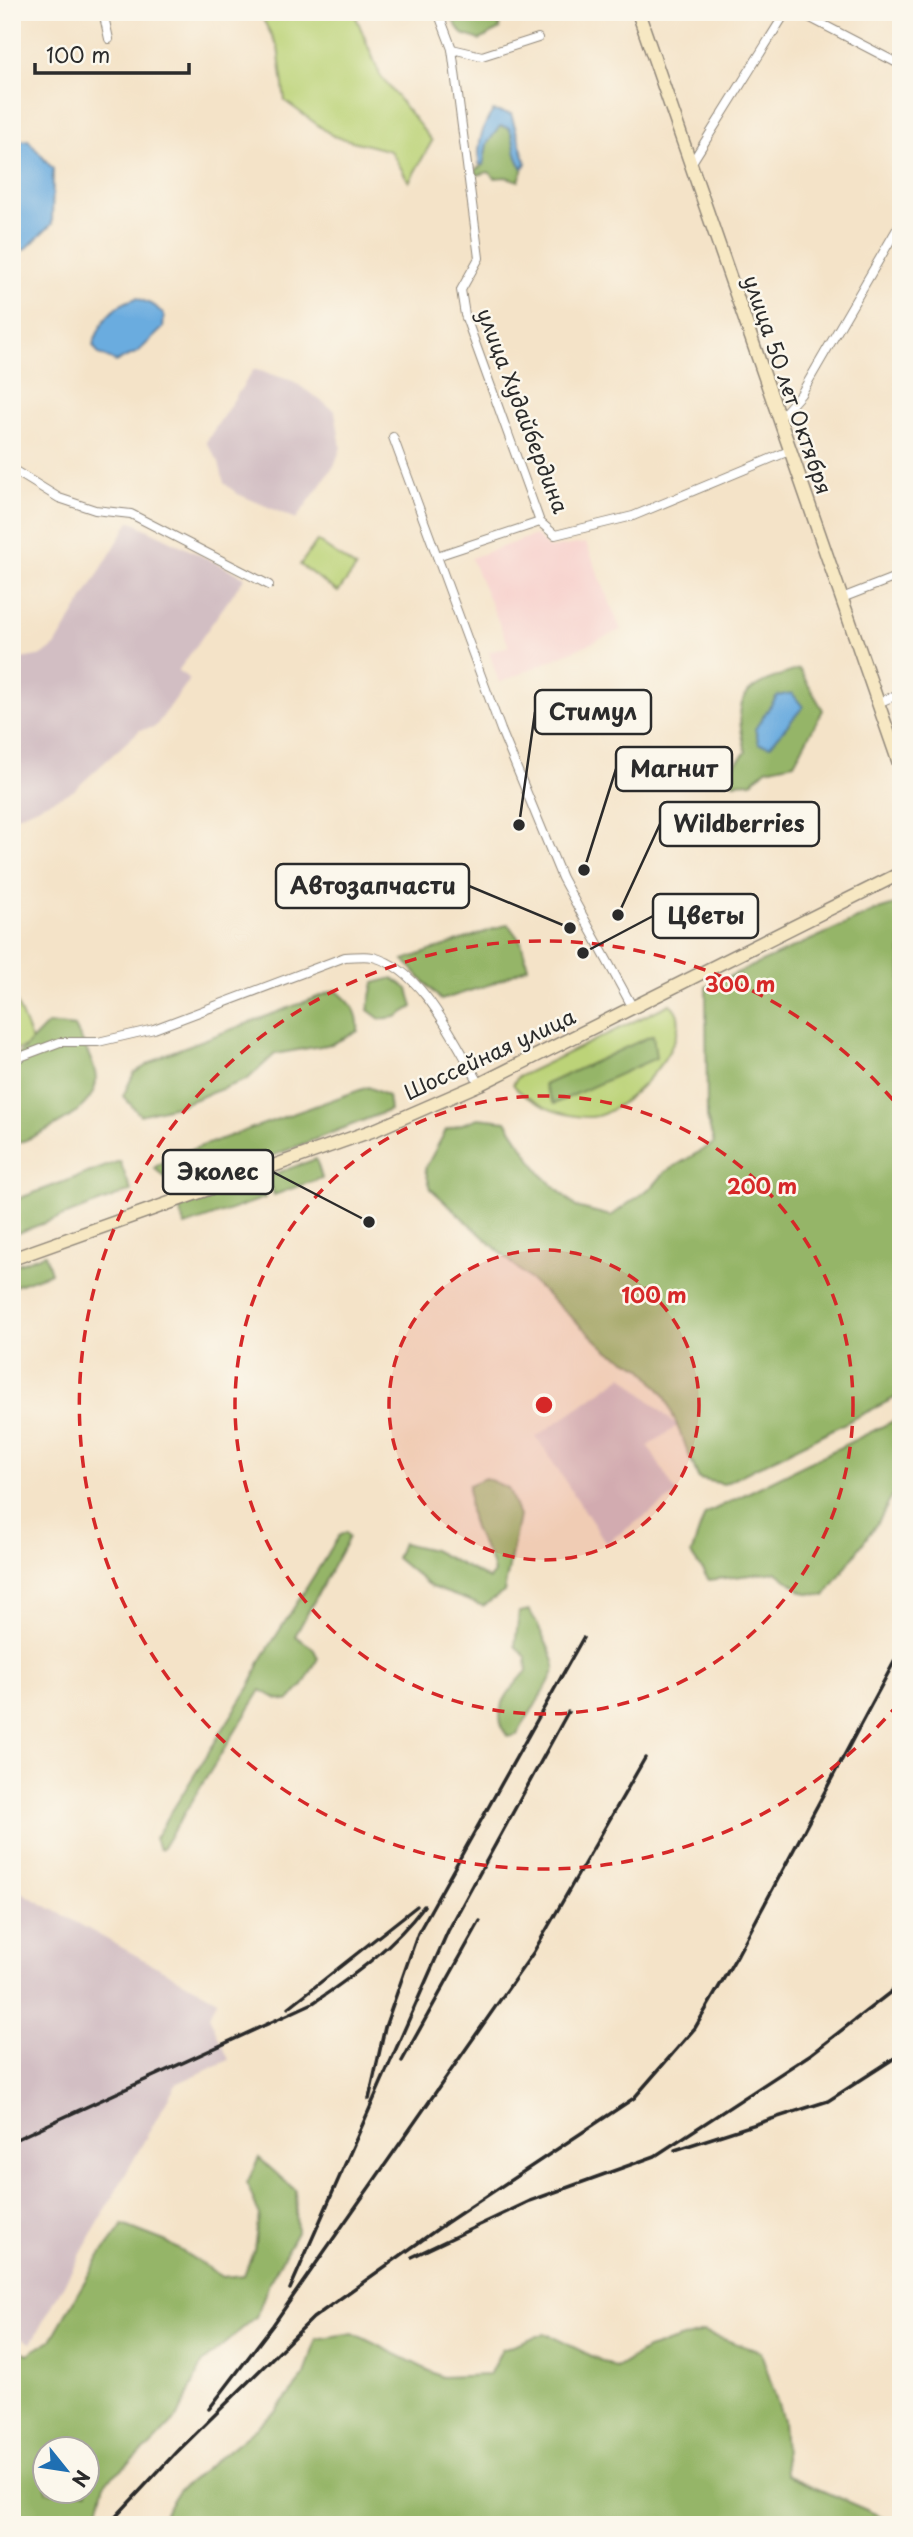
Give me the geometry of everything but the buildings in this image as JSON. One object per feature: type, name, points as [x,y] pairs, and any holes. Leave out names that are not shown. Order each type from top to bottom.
[{"type":"street","points":[[103,12],[109,39]]},
{"type":"street","name":"улица Худайбердина","points":[[438,12],[452,49],[479,258],[461,289],[465,315],[540,522],[555,535],[633,516],[789,451]]},
{"type":"street","name":"улица 50 лет Октября","points":[[638,12],[901,769]]},
{"type":"street","points":[[691,164],[786,12]]},
{"type":"street","points":[[799,12],[901,65]]},
{"type":"street","points":[[452,49],[482,56],[538,38]]},
{"type":"street","points":[[779,419],[801,394],[901,222]]},
{"type":"street","points":[[393,437],[501,730],[562,878],[633,1008]]},
{"type":"street","points":[[12,469],[59,498],[95,510],[131,514],[269,585]]},
{"type":"street","points":[[437,556],[540,522]]},
{"type":"street","points":[[842,598],[901,575]]},
{"type":"street","points":[[878,703],[901,693]]},
{"type":"street","name":"Шоссейная улица","points":[[12,1259],[377,1129],[480,1084],[901,873]]},
{"type":"street","points":[[12,1060],[60,1042],[98,1042],[154,1029],[345,957],[372,957],[402,970],[424,993],[480,1084]]},
{"type":"shaded area","points":[[254,369],[293,381],[335,411],[341,447],[334,466],[296,519],[238,494],[224,483],[219,462],[206,442]]},
{"type":"shaded area","points":[[130,521],[245,577],[178,671],[190,679],[155,727],[140,730],[73,791],[12,818],[12,635],[21,659],[43,655],[55,646]]},
{"type":"shaded area","points":[[535,535],[549,548],[586,543],[621,630],[499,683],[489,652],[509,646],[471,558]]},
{"type":"shaded area","points":[[623,1376],[677,1426],[648,1446],[677,1494],[606,1543],[536,1437]]},
{"type":"shaded area","points":[[12,1887],[217,2000],[209,2016],[229,2060],[176,2084],[31,2343],[12,2335]]},
{"type":"green space","points":[[259,12],[354,12],[380,75],[432,141],[409,182],[391,151],[333,136],[285,101],[278,47]]},
{"type":"green space","points":[[447,12],[497,12],[500,29],[480,40],[462,34]]},
{"type":"green space","points":[[500,126],[509,128],[511,133],[517,158],[523,168],[519,181],[506,177],[494,178],[489,172],[477,175],[475,170],[483,165],[487,144]]},
{"type":"green space","points":[[317,541],[356,568],[338,592],[300,565]]},
{"type":"green space","points":[[799,669],[823,710],[794,763],[766,769],[752,782],[733,783],[731,768],[746,752],[740,716],[747,694],[766,681]]},
{"type":"green space","points":[[901,903],[901,1395],[724,1484],[699,1479],[665,1396],[642,1368],[607,1350],[431,1189],[425,1169],[446,1130],[478,1118],[506,1121],[541,1174],[576,1207],[611,1216],[654,1185],[665,1172],[714,1143],[707,1118],[706,987],[875,911]]},
{"type":"green space","points":[[508,924],[521,942],[528,967],[491,984],[441,1000],[404,960]]},
{"type":"green space","points":[[393,978],[408,989],[413,1007],[396,1017],[380,1019],[368,1010],[374,983]]},
{"type":"green space","points":[[336,990],[353,1007],[358,1031],[332,1044],[275,1054],[248,1079],[180,1105],[140,1115],[123,1096],[134,1073],[166,1054]]},
{"type":"green space","points":[[16,1001],[33,1044],[12,1052],[12,1002]]},
{"type":"green space","points":[[670,1004],[678,1016],[677,1033],[656,1070],[622,1103],[605,1113],[584,1117],[548,1108],[516,1088],[513,1084],[518,1077]],"holes":[[[653,1036],[555,1104],[545,1085]]]},
{"type":"green space","points":[[48,1024],[75,1027],[93,1066],[95,1085],[90,1097],[80,1109],[53,1127],[12,1146],[12,1061]]},
{"type":"green space","points":[[653,1035],[656,1058],[554,1104],[544,1085]]},
{"type":"green space","points":[[368,1087],[388,1096],[390,1110],[182,1191],[154,1168],[168,1158]]},
{"type":"green space","points":[[316,1159],[322,1178],[274,1195],[268,1176]]},
{"type":"green space","points":[[120,1161],[131,1191],[12,1235],[12,1201]]},
{"type":"green space","points":[[258,1180],[265,1198],[185,1226],[179,1207]]},
{"type":"green space","points":[[45,1254],[51,1273],[12,1287],[12,1266]]},
{"type":"green space","points":[[901,1417],[901,1480],[880,1519],[825,1596],[803,1592],[776,1572],[709,1580],[691,1554],[705,1514]]},
{"type":"green space","points":[[485,1478],[508,1488],[519,1516],[504,1592],[483,1606],[431,1587],[396,1558],[402,1543],[433,1550],[489,1579],[494,1573],[493,1568],[473,1525],[469,1498],[469,1485]]},
{"type":"green space","points":[[346,1532],[349,1537],[295,1636],[313,1648],[318,1658],[303,1686],[288,1701],[277,1699],[261,1690],[162,1849],[159,1849],[155,1838],[250,1686],[261,1660],[339,1536]]},
{"type":"green space","points":[[529,1610],[549,1649],[555,1668],[517,1735],[508,1737],[502,1728],[501,1710],[508,1693],[527,1671],[526,1657],[515,1646],[519,1612]]},
{"type":"green space","points":[[259,2158],[295,2190],[297,2232],[269,2283],[256,2317],[203,2362],[178,2417],[151,2445],[105,2483],[102,2495],[102,2436],[32,2436],[32,2506],[99,2506],[96,2518],[90,2525],[12,2525],[12,2347],[28,2354],[51,2340],[97,2260],[123,2225],[167,2242],[223,2277],[244,2275],[254,2249],[259,2215],[247,2183]]},
{"type":"green space","points":[[703,2332],[761,2352],[783,2420],[786,2475],[901,2525],[157,2525],[179,2490],[275,2412],[305,2375],[316,2339],[353,2333],[442,2377],[489,2375],[502,2349],[545,2333],[616,2368],[647,2349]]},
{"type":"water","points":[[493,111],[511,114],[526,163],[523,168],[517,158],[509,128],[500,126],[487,144],[483,165],[479,164],[481,136]]},
{"type":"water","points":[[28,140],[53,169],[52,224],[26,249],[12,254],[12,142]]},
{"type":"water","points":[[137,298],[155,306],[164,315],[163,328],[138,352],[116,362],[99,354],[93,345],[108,316],[120,305]]},
{"type":"water","points":[[792,693],[803,707],[770,746],[759,744],[755,729],[777,696]]},
{"type":"railway","points":[[369,2099],[385,2027],[418,1933],[583,1638]]},
{"type":"railway","points":[[175,2454],[313,2318],[446,2223],[634,2098],[695,2028],[738,1954],[901,1649]]},
{"type":"railway","points":[[290,2289],[448,1931],[568,1712]]},
{"type":"railway","points":[[209,2409],[273,2325],[533,1953],[645,1758]]},
{"type":"railway","points":[[288,2008],[417,1906]]},
{"type":"railway","points":[[12,2141],[313,2003],[373,1959],[400,1934],[424,1906]]},
{"type":"railway","points":[[402,2061],[480,1921]]},
{"type":"railway","points":[[412,2257],[530,2201],[655,2156],[811,2054],[901,1984]]},
{"type":"railway","points":[[675,2150],[828,2101],[901,2054]]},
{"type":"railway","points":[[108,2525],[180,2448]]},
{"type":"place","name":"Стимул","points":[[519,825]]},
{"type":"place","name":"Магнит","points":[[584,870]]},
{"type":"place","name":"Wildberries","points":[[618,915]]},
{"type":"place","name":"Автозапчасти","points":[[570,928]]},
{"type":"place","name":"Цветы","points":[[583,953]]},
{"type":"place","name":"Эколес","points":[[369,1222]]}]
